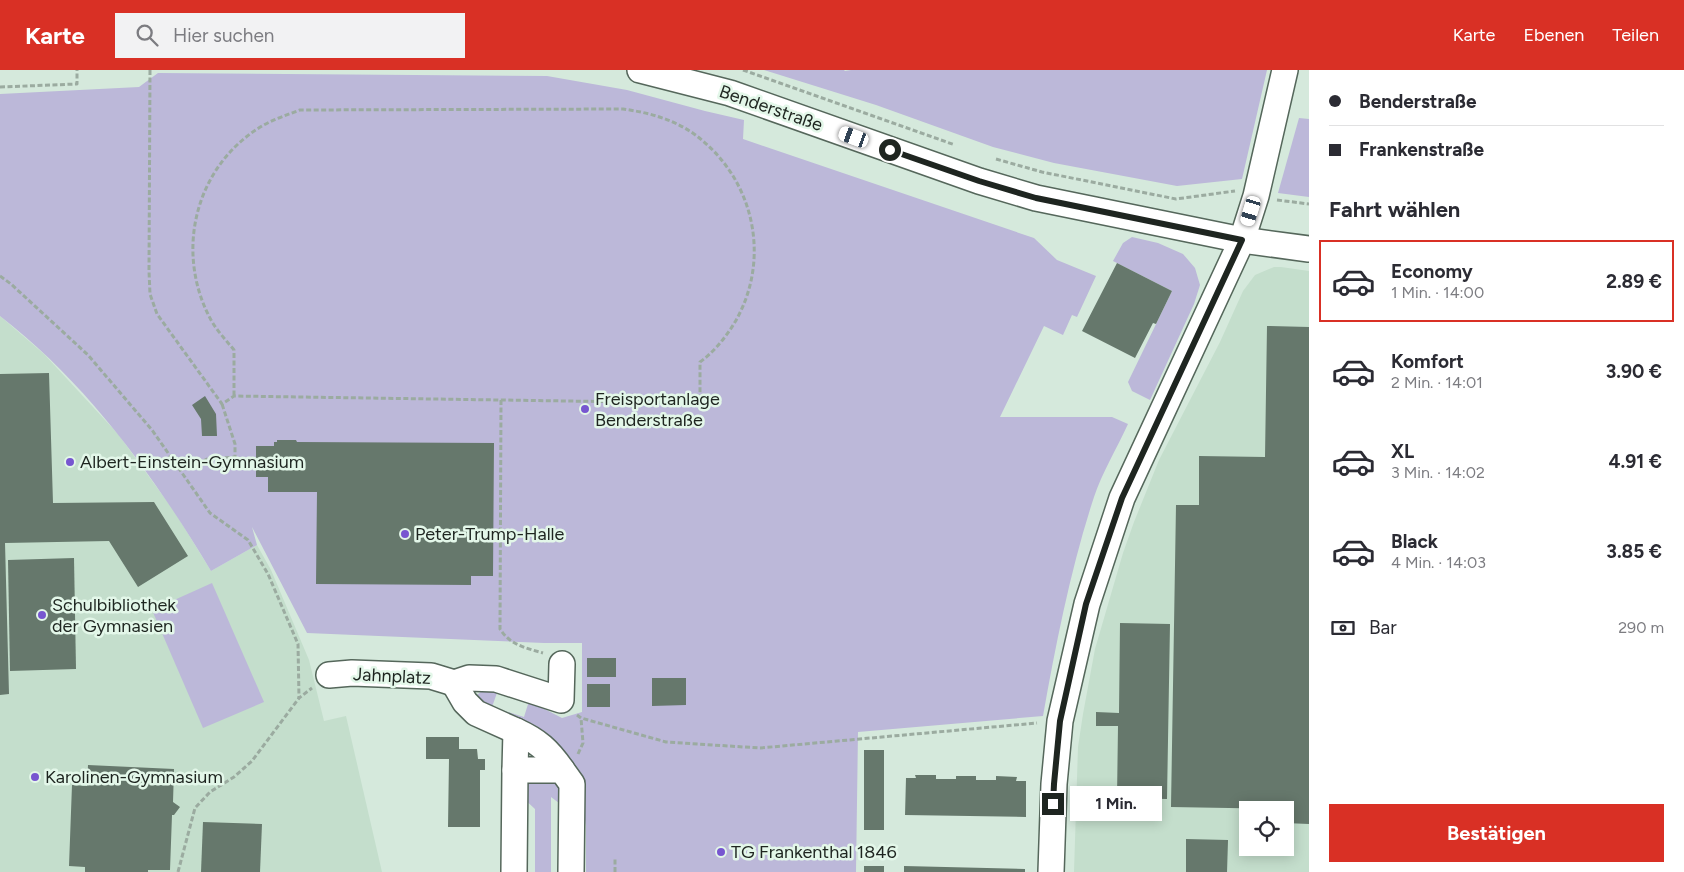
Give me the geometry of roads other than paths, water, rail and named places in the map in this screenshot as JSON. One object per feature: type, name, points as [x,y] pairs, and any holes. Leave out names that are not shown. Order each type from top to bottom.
[{"type":"street","name":"Benderstraße","points":[[640,70],[730,93],[979,181],[1036,198],[1242,240],[1309,250]]},
{"type":"street","points":[[1051,872],[1054,784],[1060,721],[1086,604],[1122,498],[1242,240],[1256,196],[1285,70]]},
{"type":"street","name":"Jahnplatz","points":[[329,676],[352,673],[431,676],[454,682],[470,678],[496,679],[561,700],[562,664]]},
{"type":"street","name":"Jahnplatz","points":[[454,682],[465,702],[476,713],[516,731],[543,746],[572,784],[571,872]]},
{"type":"street","points":[[514,872],[516,731]]},
{"type":"street","points":[[515,770],[562,770]]},
{"type":"place","name":"Freisportanlage Benderstraße","points":[[585,409]]},
{"type":"place","name":"Albert-Einstein-Gymnasium","points":[[70,462]]},
{"type":"place","name":"Peter-Trump-Halle","points":[[405,534]]},
{"type":"place","name":"Schulbibliothek der Gymnasien","points":[[42,615]]},
{"type":"place","name":"Karolinen-Gymnasium","points":[[35,777]]},
{"type":"place","name":"TG Frankenthal 1846","points":[[721,852]]}]
